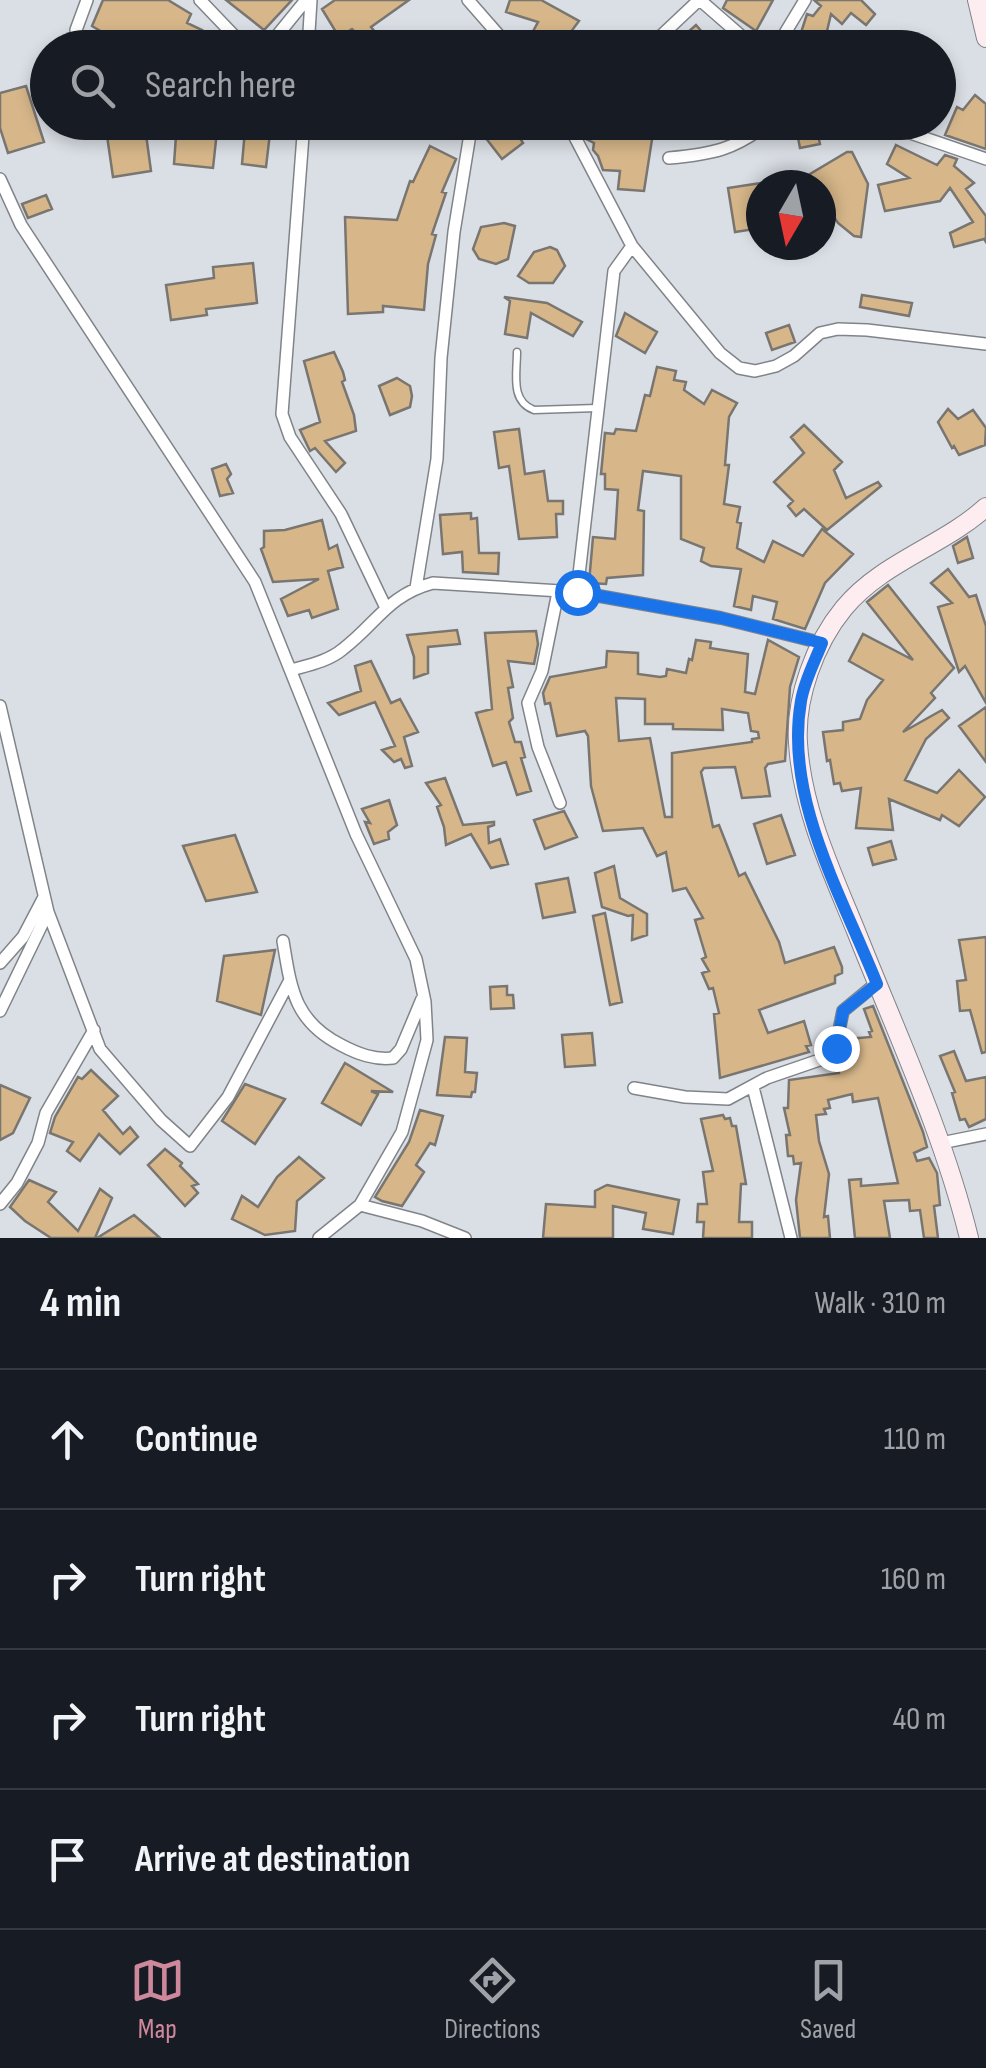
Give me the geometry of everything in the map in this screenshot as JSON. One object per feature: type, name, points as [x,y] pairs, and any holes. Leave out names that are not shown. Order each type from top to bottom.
[{"type":"main road","points":[[977,0],[986,38]]},
{"type":"main road","points":[[969,1238],[940,1143],[819,842],[802,782],[798,738],[801,698],[822,643],[844,608],[877,576],[986,507]]},
{"type":"street","points":[[76,30],[88,0]]},
{"type":"street","points":[[200,0],[229,30]]},
{"type":"street","points":[[282,30],[308,0]]},
{"type":"street","points":[[308,0],[308,30]]},
{"type":"street","points":[[468,0],[494,30]]},
{"type":"street","points":[[667,30],[699,0],[735,30]]},
{"type":"street","points":[[787,30],[805,0]]},
{"type":"street","points":[[303,140],[282,414],[290,436],[341,514],[385,606]]},
{"type":"street","points":[[416,588],[436,459],[450,268],[469,140]]},
{"type":"street","points":[[576,140],[632,246],[720,352],[739,368],[754,371],[776,366],[820,333],[838,329],[986,344]]},
{"type":"street","points":[[669,158],[710,154],[744,140]]},
{"type":"street","points":[[932,140],[986,158]]},
{"type":"street","points":[[0,178],[32,242],[255,582],[356,834],[416,960],[424,994],[427,1040],[402,1132],[360,1204],[319,1238]]},
{"type":"street","points":[[577,592],[614,270],[632,246]]},
{"type":"street","points":[[291,670],[343,650],[385,606],[433,583],[577,592],[705,615],[822,643]]},
{"type":"street","points":[[558,592],[542,671],[528,703],[538,747],[560,803]]},
{"type":"street","points":[[0,706],[48,912],[100,1049],[190,1146],[228,1096],[290,980]]},
{"type":"street","points":[[0,963],[23,937],[44,897]]},
{"type":"street","points":[[0,1010],[48,912]]},
{"type":"street","points":[[283,941],[297,1003],[309,1025],[357,1054],[381,1060],[393,1058],[402,1049],[424,994]]},
{"type":"street","points":[[634,1088],[728,1099],[767,1078],[834,1055],[843,1011],[877,984]]},
{"type":"street","points":[[0,1204],[17,1184],[38,1143],[46,1114],[94,1030]]},
{"type":"street","points":[[752,1087],[791,1238]]},
{"type":"street","points":[[940,1143],[986,1134]]},
{"type":"street","points":[[360,1204],[465,1238]]},
{"type":"lane","points":[[517,352],[518,398],[525,406],[534,410],[597,408]]},
{"type":"building","points":[[103,0],[168,0],[191,14],[187,23],[202,30],[99,30],[92,26]]},
{"type":"building","points":[[226,0],[292,0],[264,30]]},
{"type":"building","points":[[335,0],[409,0],[371,27],[373,30],[335,30],[322,9]]},
{"type":"building","points":[[510,0],[541,0],[579,21],[572,30],[534,30],[538,22],[506,12]]},
{"type":"building","points":[[727,0],[773,0],[757,30],[723,8]]},
{"type":"building","points":[[814,0],[861,0],[875,14],[866,25],[851,13],[842,24],[831,14],[827,30],[802,30],[807,14],[813,16],[821,6]]},
{"type":"building","points":[[26,86],[30,98],[30,140],[44,142],[8,153],[0,128],[0,93]]},
{"type":"building","points":[[975,95],[986,104],[986,149],[956,139],[956,109],[963,110]]},
{"type":"building","points":[[108,140],[147,140],[151,171],[113,177]]},
{"type":"building","points":[[176,140],[216,140],[213,168],[174,164]]},
{"type":"building","points":[[244,140],[269,140],[266,167],[242,164]]},
{"type":"building","points":[[487,140],[521,140],[523,143],[502,159]]},
{"type":"building","points":[[588,140],[652,140],[644,191],[618,189],[620,171],[603,170],[593,150],[594,143]]},
{"type":"building","points":[[798,140],[819,140],[820,144],[800,148]]},
{"type":"building","points":[[896,145],[937,165],[945,155],[957,159],[954,166],[974,183],[966,189],[986,216],[986,242],[984,239],[954,247],[950,233],[973,222],[950,188],[940,201],[885,211],[878,185],[909,178],[887,164]]},
{"type":"building","points":[[430,146],[456,159],[442,192],[446,193],[432,234],[436,235],[428,264],[424,310],[383,306],[383,312],[348,314],[345,217],[397,220],[410,181],[413,182]]},
{"type":"building","points":[[852,152],[868,184],[861,237],[854,236],[836,220],[836,170],[817,170]]},
{"type":"building","points":[[746,185],[746,230],[735,232],[728,188]]},
{"type":"building","points":[[46,195],[52,209],[28,218],[22,204]]},
{"type":"building","points":[[504,223],[515,226],[508,259],[496,264],[479,259],[473,249],[481,227]]},
{"type":"building","points":[[550,247],[557,250],[565,266],[553,283],[529,283],[518,276],[534,252]]},
{"type":"building","points":[[253,263],[257,303],[206,309],[207,315],[171,320],[166,285],[214,278],[213,267]]},
{"type":"building","points":[[862,295],[912,303],[909,316],[860,307]]},
{"type":"building","points":[[504,297],[547,303],[582,322],[573,336],[531,313],[527,338],[505,334],[510,301]]},
{"type":"building","points":[[625,313],[657,332],[645,353],[616,336]]},
{"type":"building","points":[[789,325],[795,342],[772,350],[766,333]]},
{"type":"building","points":[[334,352],[343,372],[342,382],[356,431],[325,441],[345,463],[336,472],[315,448],[310,451],[300,430],[320,422],[304,361]]},
{"type":"building","points":[[657,367],[676,371],[674,380],[686,382],[684,390],[704,404],[712,390],[737,403],[729,417],[724,504],[740,507],[737,548],[764,562],[773,541],[803,556],[822,529],[853,554],[825,583],[805,629],[773,619],[777,602],[753,596],[751,610],[734,606],[741,569],[701,561],[704,548],[681,539],[681,476],[643,471],[638,510],[644,511],[643,575],[607,578],[606,584],[589,583],[593,537],[615,539],[618,490],[605,489],[605,474],[601,474],[605,433],[614,434],[616,429],[636,431]]},
{"type":"building","points":[[397,378],[410,386],[410,407],[390,415],[379,386]]},
{"type":"building","points":[[948,409],[958,419],[973,410],[986,428],[985,445],[959,455],[938,422]]},
{"type":"building","points":[[804,425],[842,462],[834,470],[846,498],[878,482],[881,486],[827,530],[804,509],[796,516],[788,506],[793,501],[774,482],[804,453],[791,437]]},
{"type":"building","points":[[519,429],[525,474],[544,471],[548,501],[563,501],[563,514],[556,514],[557,537],[519,539],[509,466],[499,468],[494,432]]},
{"type":"building","points":[[226,464],[233,493],[220,496],[212,469]]},
{"type":"building","points":[[471,513],[471,519],[477,518],[479,553],[499,553],[498,574],[463,572],[462,552],[443,554],[440,515]]},
{"type":"building","points":[[322,520],[329,549],[337,545],[343,567],[328,571],[338,609],[312,618],[309,610],[288,616],[281,599],[319,579],[273,582],[261,549],[264,531]]},
{"type":"building","points":[[967,537],[973,558],[958,563],[953,546]]},
{"type":"building","points":[[948,569],[969,597],[976,595],[986,626],[986,703],[965,666],[959,672],[938,607],[952,603],[931,583]]},
{"type":"building","points":[[888,585],[954,668],[931,693],[935,698],[903,732],[942,710],[949,718],[926,739],[905,780],[937,793],[959,770],[985,797],[959,826],[942,815],[940,820],[889,799],[893,830],[856,828],[861,788],[842,791],[840,783],[834,784],[830,760],[827,761],[823,732],[843,730],[843,722],[860,719],[867,700],[883,680],[849,661],[863,634],[913,660],[867,602]]},
{"type":"building","points":[[457,630],[460,644],[428,647],[428,673],[414,678],[414,657],[407,635]]},
{"type":"building","points":[[536,631],[534,664],[508,661],[513,687],[508,688],[513,718],[509,722],[515,742],[521,742],[525,757],[521,758],[531,791],[517,795],[506,762],[493,766],[476,713],[492,709],[485,633]]},
{"type":"building","points":[[696,640],[711,642],[710,648],[748,654],[745,692],[755,694],[768,640],[799,657],[790,687],[785,761],[765,768],[770,796],[742,798],[735,767],[704,768],[701,772],[713,827],[719,825],[739,876],[745,873],[779,942],[785,963],[834,947],[842,967],[835,983],[759,1010],[768,1033],[804,1021],[811,1045],[806,1046],[809,1052],[720,1078],[714,1014],[719,1013],[713,988],[709,989],[702,973],[709,971],[702,959],[706,957],[695,920],[703,918],[686,888],[673,891],[666,852],[657,856],[643,828],[603,831],[591,786],[588,736],[585,731],[557,736],[550,703],[545,704],[543,693],[550,677],[606,667],[607,651],[638,653],[638,674],[660,677],[666,676],[667,669],[686,673],[689,659],[692,660]],"holes":[[[616,698],[645,699],[645,724],[723,730],[722,709],[748,713],[751,731],[758,732],[759,738],[752,742],[672,753],[672,817],[665,817],[650,738],[619,741]]]},
{"type":"building","points":[[371,661],[391,703],[400,699],[418,732],[404,737],[412,766],[405,768],[401,759],[394,762],[382,750],[395,746],[375,702],[339,715],[328,703],[361,691],[355,666]]},
{"type":"building","points":[[986,707],[986,762],[959,726]]},
{"type":"building","points":[[445,778],[463,825],[494,822],[488,827],[489,843],[500,839],[508,864],[491,868],[471,834],[446,845],[437,807],[441,805],[426,783]]},
{"type":"building","points":[[389,800],[397,825],[388,832],[389,839],[374,844],[365,822],[370,823],[362,809]]},
{"type":"building","points":[[564,811],[577,837],[545,849],[534,820]]},
{"type":"building","points":[[781,815],[795,855],[767,864],[754,824]]},
{"type":"building","points":[[235,835],[257,892],[206,901],[183,846]]},
{"type":"building","points":[[891,841],[896,859],[873,865],[868,848]]},
{"type":"building","points":[[614,866],[620,898],[647,914],[647,935],[632,940],[633,915],[602,907],[595,873]]},
{"type":"building","points":[[568,878],[575,912],[543,918],[536,884]]},
{"type":"building","points":[[605,913],[622,1002],[610,1005],[593,916]]},
{"type":"building","points":[[986,937],[986,1052],[982,1053],[970,1010],[960,1011],[957,981],[966,980],[959,940]]},
{"type":"building","points":[[275,950],[261,1015],[217,1001],[224,956]]},
{"type":"building","points":[[507,986],[514,1008],[491,1009],[490,987]]},
{"type":"building","points":[[873,1006],[923,1132],[927,1147],[914,1153],[917,1161],[929,1158],[937,1173],[940,1205],[934,1206],[938,1238],[924,1238],[920,1210],[910,1211],[909,1200],[884,1201],[890,1238],[855,1238],[849,1180],[861,1179],[861,1186],[898,1183],[878,1098],[853,1102],[852,1094],[828,1100],[830,1108],[824,1109],[826,1114],[816,1115],[829,1174],[824,1217],[828,1216],[830,1238],[800,1238],[796,1200],[801,1163],[794,1164],[793,1156],[788,1156],[786,1135],[790,1135],[784,1108],[788,1108],[789,1080],[839,1073],[838,1063],[847,1039],[871,1037],[864,1009]]},
{"type":"building","points":[[592,1033],[595,1065],[565,1067],[562,1035]]},
{"type":"building","points":[[445,1037],[467,1038],[465,1072],[477,1073],[471,1097],[437,1095]]},
{"type":"building","points":[[954,1051],[966,1081],[986,1077],[986,1119],[969,1127],[965,1119],[960,1120],[952,1093],[955,1092],[940,1056]]},
{"type":"building","points":[[345,1063],[393,1092],[371,1091],[378,1094],[361,1125],[322,1103]]},
{"type":"building","points":[[91,1070],[118,1096],[103,1110],[123,1134],[130,1127],[138,1137],[120,1154],[99,1134],[80,1161],[67,1151],[73,1142],[50,1133],[78,1077],[82,1079]]},
{"type":"building","points":[[245,1084],[285,1099],[255,1144],[222,1121]]},
{"type":"building","points":[[0,1085],[30,1098],[13,1133],[0,1140]]},
{"type":"building","points":[[420,1110],[443,1116],[435,1145],[430,1143],[416,1165],[424,1172],[402,1206],[382,1201],[375,1197],[409,1142]]},
{"type":"building","points":[[723,1115],[736,1126],[746,1184],[741,1184],[739,1222],[752,1222],[752,1238],[703,1238],[704,1222],[697,1222],[698,1204],[707,1204],[703,1172],[713,1171],[701,1119]]},
{"type":"building","points":[[165,1149],[198,1184],[192,1186],[198,1193],[185,1206],[148,1165]]},
{"type":"building","points":[[299,1157],[324,1178],[297,1201],[295,1231],[265,1235],[232,1219],[242,1196],[258,1207],[277,1177]]},
{"type":"building","points":[[29,1180],[56,1192],[48,1202],[78,1231],[100,1189],[112,1198],[95,1238],[51,1238],[25,1221],[10,1207]]},
{"type":"building","points":[[607,1185],[679,1200],[673,1234],[643,1229],[646,1213],[613,1206],[613,1238],[543,1238],[546,1204],[595,1207],[595,1191]]},
{"type":"building","points":[[134,1215],[160,1238],[97,1238],[126,1220]]},
{"type":"route","points":[[577,592],[721,618],[822,643],[801,698],[798,738],[802,782],[819,842],[877,984],[843,1011],[836,1048]]}]
